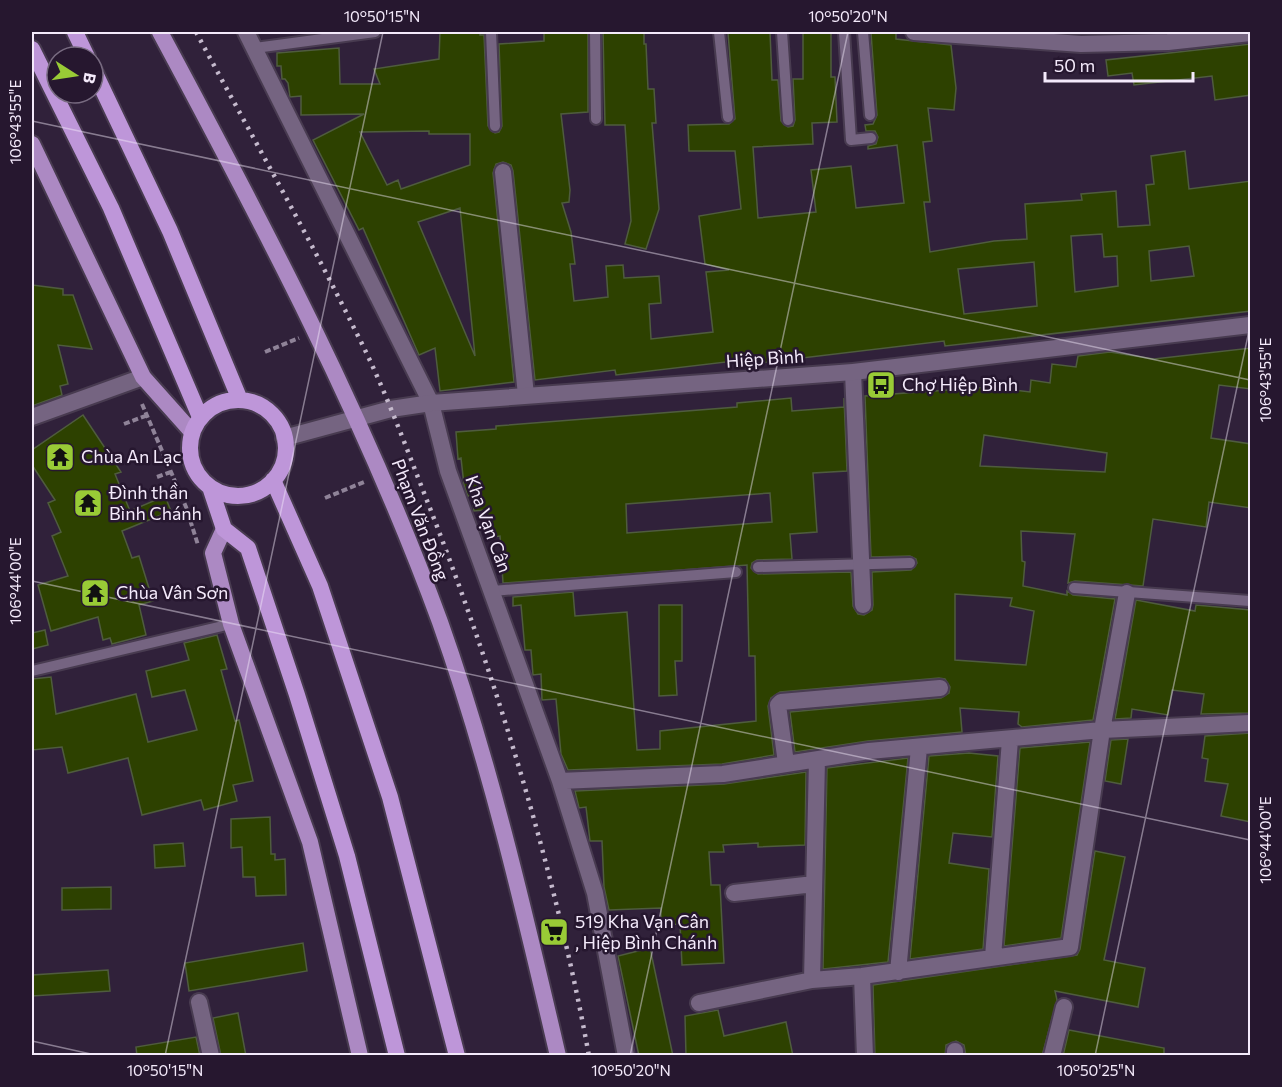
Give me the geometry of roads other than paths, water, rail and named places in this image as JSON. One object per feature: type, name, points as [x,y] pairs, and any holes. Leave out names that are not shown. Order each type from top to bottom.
[{"type":"highway","points":[[32,49],[111,208],[196,425]]},
{"type":"highway","points":[[105,94],[170,231],[240,400]]},
{"type":"highway","points":[[240,400],[253,402],[269,412],[280,425],[284,438],[284,464],[273,480],[259,490],[246,495],[232,496],[210,487],[202,480],[192,463],[190,448],[196,425],[217,405],[240,400]]},
{"type":"highway","points":[[273,480],[320,586],[390,797],[458,1056]]},
{"type":"highway","points":[[210,487],[224,528],[248,548],[297,695],[347,856],[397,1056]]},
{"type":"main road","name":"Phạm Văn Đồng","points":[[160,32],[246,192],[358,417],[440,623],[480,748],[531,939],[558,1056]]},
{"type":"main road","points":[[32,147],[137,380],[196,425]]},
{"type":"main road","points":[[224,528],[213,553],[231,624],[310,842],[360,1056]]},
{"type":"street","name":"Kha Vạn Cân","points":[[246,32],[431,403],[448,471],[560,781],[595,893],[626,1056]]},
{"type":"street","points":[[914,32],[1081,44],[1168,42],[1251,33]]},
{"type":"street","points":[[502,172],[526,395]]},
{"type":"street","name":"Hiệp Bình","points":[[284,438],[358,417],[431,403],[853,372],[1251,326]]},
{"type":"street","points":[[853,372],[863,605]]},
{"type":"street","points":[[32,417],[137,380]]},
{"type":"street","points":[[699,1003],[812,980],[898,972],[1070,947],[1102,730],[1127,593]]},
{"type":"street","points":[[786,763],[778,705],[781,702],[861,697],[940,688]]},
{"type":"street","points":[[560,781],[723,774],[869,751],[1102,730],[1251,723]]},
{"type":"street","points":[[993,957],[1010,740]]},
{"type":"street","points":[[898,972],[919,748]]},
{"type":"street","points":[[812,980],[817,760]]},
{"type":"street","points":[[734,893],[814,884]]},
{"type":"street","points":[[862,976],[865,1056]]},
{"type":"street","points":[[199,1002],[211,1056]]},
{"type":"street","points":[[1052,1056],[1064,1007]]},
{"type":"lane","points":[[255,48],[375,32]]},
{"type":"lane","points":[[491,32],[495,126]]},
{"type":"lane","points":[[595,32],[596,119]]},
{"type":"lane","points":[[719,32],[728,117]]},
{"type":"lane","points":[[782,32],[788,120]]},
{"type":"lane","points":[[844,32],[851,140],[871,138]]},
{"type":"lane","points":[[864,32],[870,116]]},
{"type":"lane","points":[[758,567],[909,563]]},
{"type":"lane","points":[[492,591],[736,572]]},
{"type":"lane","points":[[1074,588],[1251,601]]},
{"type":"lane","points":[[32,671],[231,624]]},
{"type":"railway","points":[[196,32],[297,217],[365,350],[393,413],[426,498],[476,633],[521,773],[559,915],[589,1056]]},
{"type":"place","name":"Chợ Hiệp Bình","points":[[881,385]]},
{"type":"place","name":"Chùa An Lạc","points":[[60,457]]},
{"type":"place","name":"Đình thần Bình Chánh","points":[[88,503]]},
{"type":"place","name":"Chùa Vân Sơn","points":[[95,593]]},
{"type":"place","name":"519 Kha Vạn Cân , Hiệp Bình Chánh","points":[[554,932]]}]
